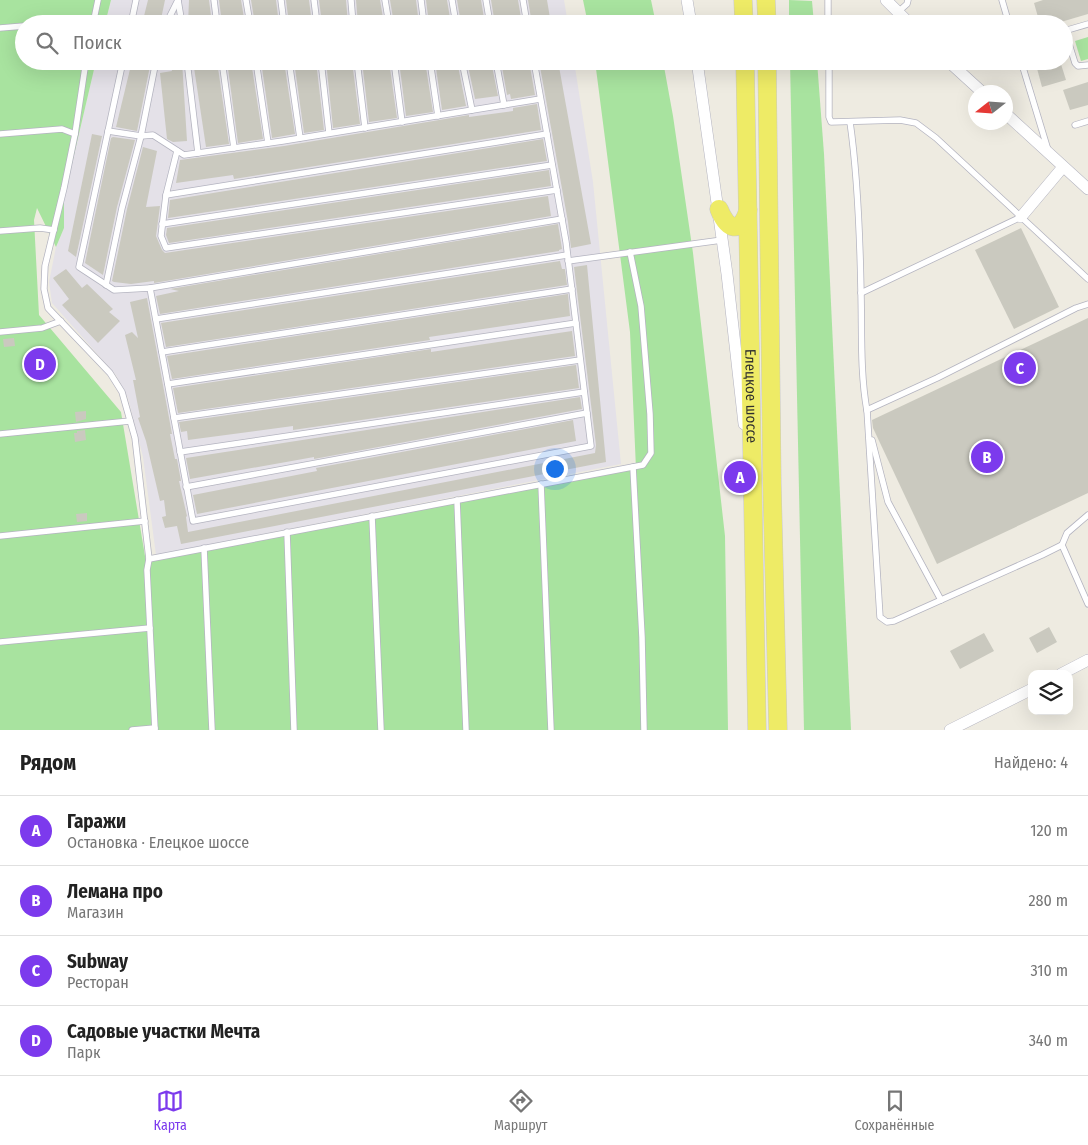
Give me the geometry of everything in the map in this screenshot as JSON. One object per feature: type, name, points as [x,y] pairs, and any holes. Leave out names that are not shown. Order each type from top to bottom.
[{"type":"main road","points":[[743,0],[744,15]]},
{"type":"main road","points":[[766,0],[767,15]]},
{"type":"main road","name":"Елецкое шоссе","points":[[745,70],[751,486],[757,730]]},
{"type":"main road","name":"Елецкое шоссе","points":[[767,70],[772,484],[778,730]]},
{"type":"main road","points":[[719,209],[723,220],[732,226],[739,226],[743,222],[748,210]]},
{"type":"street","points":[[687,0],[690,15]]},
{"type":"street","points":[[886,0],[901,15]]},
{"type":"street","points":[[698,70],[719,209],[751,486]]},
{"type":"street","points":[[958,70],[974,85]]},
{"type":"street","points":[[1013,121],[1088,190]]},
{"type":"street","points":[[1022,217],[1063,167]]},
{"type":"street","points":[[1069,670],[1088,660]]},
{"type":"street","points":[[950,730],[965,727],[1028,690]]},
{"type":"lane","points":[[95,15],[98,0]]},
{"type":"lane","points":[[133,15],[136,0]]},
{"type":"lane","points":[[170,15],[178,0]]},
{"type":"lane","points":[[178,0],[180,15]]},
{"type":"lane","points":[[214,0],[216,15]]},
{"type":"lane","points":[[246,0],[248,15]]},
{"type":"lane","points":[[281,0],[283,15]]},
{"type":"lane","points":[[314,0],[316,15]]},
{"type":"lane","points":[[351,0],[352,15]]},
{"type":"lane","points":[[386,0],[388,15]]},
{"type":"lane","points":[[421,0],[423,15]]},
{"type":"lane","points":[[452,0],[454,15]]},
{"type":"lane","points":[[486,0],[488,15]]},
{"type":"lane","points":[[523,0],[526,15]]},
{"type":"lane","points":[[828,0],[828,15]]},
{"type":"lane","points":[[898,12],[907,4],[908,0]]},
{"type":"lane","points":[[1002,0],[1006,15]]},
{"type":"lane","points":[[1073,29],[1088,24]]},
{"type":"lane","points":[[0,28],[15,27]]},
{"type":"lane","points":[[1073,56],[1078,66],[1088,65]]},
{"type":"lane","points":[[85,70],[75,134],[45,266],[44,290],[48,308],[110,374],[122,392],[134,438],[149,559],[147,570],[155,729],[132,730]]},
{"type":"lane","points":[[121,70],[79,267],[114,290],[150,288],[562,219]]},
{"type":"lane","points":[[106,285],[122,208],[141,136],[154,70]]},
{"type":"lane","points":[[188,70],[198,153]]},
{"type":"lane","points":[[223,70],[234,148]]},
{"type":"lane","points":[[257,70],[268,143]]},
{"type":"lane","points":[[290,70],[300,138]]},
{"type":"lane","points":[[322,70],[329,134]]},
{"type":"lane","points":[[358,70],[365,128]]},
{"type":"lane","points":[[395,70],[402,122]]},
{"type":"lane","points":[[431,70],[438,116]]},
{"type":"lane","points":[[464,70],[472,110]]},
{"type":"lane","points":[[498,70],[504,105]]},
{"type":"lane","points":[[150,288],[193,521],[590,446],[568,258],[535,70]]},
{"type":"lane","points":[[829,70],[829,117],[831,122],[900,120],[916,123],[936,138],[1088,279]]},
{"type":"lane","points":[[1024,70],[1049,154]]},
{"type":"lane","points":[[108,131],[141,136],[153,135],[184,154],[198,153],[329,134],[540,99]]},
{"type":"lane","points":[[1075,125],[1088,121]]},
{"type":"lane","points":[[850,122],[858,212],[862,340],[880,617],[887,622],[894,621],[1062,545],[1067,533],[1088,515]]},
{"type":"lane","points":[[0,134],[62,129],[75,134]]},
{"type":"lane","points":[[166,195],[547,134]]},
{"type":"lane","points":[[177,151],[166,195],[162,224],[161,236],[166,248],[557,190]]},
{"type":"lane","points":[[162,224],[552,165]]},
{"type":"lane","points":[[861,293],[1022,217]]},
{"type":"lane","points":[[0,231],[40,228],[54,230]]},
{"type":"lane","points":[[156,318],[568,258],[722,240]]},
{"type":"lane","points":[[149,559],[643,465],[651,453],[650,414],[641,306],[630,252]]},
{"type":"lane","points":[[162,352],[572,289]]},
{"type":"lane","points":[[867,410],[937,378],[1076,308],[1088,304]]},
{"type":"lane","points":[[0,332],[42,328],[61,321]]},
{"type":"lane","points":[[168,384],[576,323]]},
{"type":"lane","points":[[174,418],[580,360]]},
{"type":"lane","points":[[180,452],[584,392]]},
{"type":"lane","points":[[867,410],[874,452],[888,502],[941,600]]},
{"type":"lane","points":[[186,486],[587,413]]},
{"type":"lane","points":[[0,434],[130,421]]},
{"type":"lane","points":[[633,467],[642,637],[644,730]]},
{"type":"lane","points":[[541,484],[551,730]]},
{"type":"lane","points":[[457,500],[466,730]]},
{"type":"lane","points":[[372,516],[381,730]]},
{"type":"lane","points":[[0,536],[145,521]]},
{"type":"lane","points":[[286,532],[294,730]]},
{"type":"lane","points":[[1062,545],[1088,604]]},
{"type":"lane","points":[[204,548],[212,730]]},
{"type":"lane","points":[[0,642],[150,628]]},
{"type":"shaded area","points":[[111,0],[564,0],[566,15],[107,15]]},
{"type":"shaded area","points":[[94,70],[575,70],[593,182],[621,464],[156,555],[143,457],[128,398],[116,375],[52,303],[49,282],[56,247],[64,228],[64,198]]},
{"type":"green space","points":[[0,0],[111,0],[107,15],[15,15],[15,70],[94,70],[64,198],[64,228],[56,247],[37,208],[34,220],[39,315],[121,412],[146,562],[636,469],[630,332],[596,70],[665,70],[693,253],[725,536],[728,730],[0,730]]},
{"type":"green space","points":[[583,0],[651,0],[654,15],[586,15]]},
{"type":"green space","points":[[789,0],[812,1],[813,15],[789,15]]},
{"type":"green space","points":[[1088,37],[1088,59],[1081,61],[1075,41]]},
{"type":"green space","points":[[790,70],[818,70],[824,154],[851,730],[804,730]]},
{"type":"building","points":[[148,0],[165,0],[162,15],[144,15]]},
{"type":"building","points":[[189,0],[209,0],[211,15],[188,15]]},
{"type":"building","points":[[219,0],[241,0],[244,15],[221,15]]},
{"type":"building","points":[[251,0],[276,0],[278,15],[254,15]]},
{"type":"building","points":[[286,0],[309,0],[311,15],[288,15]]},
{"type":"building","points":[[319,0],[346,0],[347,15],[321,15]]},
{"type":"building","points":[[356,0],[380,0],[382,15],[357,15]]},
{"type":"building","points":[[390,0],[416,0],[418,15],[392,15]]},
{"type":"building","points":[[426,0],[447,0],[450,15],[428,15]]},
{"type":"building","points":[[457,0],[481,0],[484,15],[460,15]]},
{"type":"building","points":[[491,0],[518,0],[520,15],[494,15]]},
{"type":"building","points":[[528,0],[547,0],[550,15],[530,15]]},
{"type":"building","points":[[1043,0],[1088,0],[1088,14],[1073,18],[1073,15],[1037,15],[1034,3]]},
{"type":"building","points":[[130,70],[149,70],[137,131],[116,127]]},
{"type":"building","points":[[183,70],[187,141],[173,142],[167,139],[160,73]]},
{"type":"building","points":[[194,70],[218,70],[229,144],[206,147]]},
{"type":"building","points":[[228,70],[252,70],[263,139],[238,143]]},
{"type":"building","points":[[262,70],[285,70],[295,134],[272,138]]},
{"type":"building","points":[[295,70],[317,70],[324,130],[304,133]]},
{"type":"building","points":[[327,70],[353,70],[360,124],[333,128]]},
{"type":"building","points":[[363,70],[390,70],[397,118],[369,122]]},
{"type":"building","points":[[400,70],[426,70],[433,112],[406,116]]},
{"type":"building","points":[[436,70],[459,70],[466,106],[442,110]]},
{"type":"building","points":[[469,70],[493,70],[498,96],[475,99]]},
{"type":"building","points":[[503,70],[531,70],[535,95],[511,99],[510,94],[507,95]]},
{"type":"building","points":[[541,70],[560,70],[591,244],[571,248]]},
{"type":"building","points":[[1037,70],[1063,70],[1066,80],[1042,87]]},
{"type":"building","points":[[1088,82],[1088,105],[1070,110],[1063,90]]},
{"type":"building","points":[[537,104],[541,130],[234,179],[233,175],[176,183],[180,160],[284,146],[469,115],[469,117],[513,111],[513,108]]},
{"type":"building","points":[[92,134],[102,136],[76,257],[68,251]]},
{"type":"building","points":[[111,138],[135,140],[117,207],[103,275],[85,263]]},
{"type":"building","points":[[543,139],[547,161],[168,218],[170,200]]},
{"type":"building","points":[[143,147],[157,151],[146,207],[160,206],[156,236],[165,253],[548,196],[551,216],[154,283],[154,281],[131,284],[114,282],[112,281],[127,209]]},
{"type":"building","points":[[549,170],[551,186],[169,243],[166,235],[167,228]]},
{"type":"building","points":[[558,224],[562,249],[559,251],[160,314],[156,296],[179,291],[170,289]]},
{"type":"building","points":[[1021,228],[1059,307],[1014,329],[975,250]]},
{"type":"building","points":[[560,261],[562,269],[565,269],[567,285],[166,347],[161,323]]},
{"type":"building","points":[[587,265],[606,462],[181,544],[177,526],[165,528],[162,517],[166,516],[164,500],[160,501],[146,441],[138,418],[140,417],[133,380],[136,380],[125,335],[132,332],[138,338],[130,302],[147,298],[172,434],[170,434],[181,481],[179,481],[187,516],[188,532],[595,453],[596,445],[574,267]]},
{"type":"building","points":[[66,269],[82,288],[87,284],[113,309],[109,312],[120,321],[98,343],[62,305],[69,299],[53,278]]},
{"type":"building","points":[[568,294],[570,316],[429,337],[430,340],[172,379],[167,356]]},
{"type":"building","points":[[1088,318],[1088,493],[937,564],[873,428],[872,420]]},
{"type":"building","points":[[572,331],[575,356],[178,413],[173,388],[431,349],[431,352]]},
{"type":"building","points":[[14,338],[15,346],[4,347],[3,339]]},
{"type":"building","points":[[576,365],[579,388],[293,430],[293,426],[188,440],[187,431],[181,432],[179,422]]},
{"type":"building","points":[[580,397],[582,409],[314,459],[314,457],[190,479],[186,458]]},
{"type":"building","points":[[86,411],[86,419],[76,422],[75,412]]},
{"type":"building","points":[[573,420],[576,441],[197,514],[193,495],[317,471],[316,468]]},
{"type":"building","points":[[85,430],[86,440],[75,442],[74,433]]},
{"type":"building","points":[[87,513],[87,521],[77,522],[76,514]]},
{"type":"building","points":[[1049,627],[1057,642],[1037,653],[1029,638]]},
{"type":"building","points":[[984,633],[994,651],[960,669],[950,651]]},
{"type":"place","name":"Садовые участки Мечта","points":[[40,364]]},
{"type":"place","name":"Subway","points":[[1020,368]]},
{"type":"place","name":"Лемана про","points":[[987,457]]},
{"type":"place","name":"Гаражи","points":[[740,477]]}]
